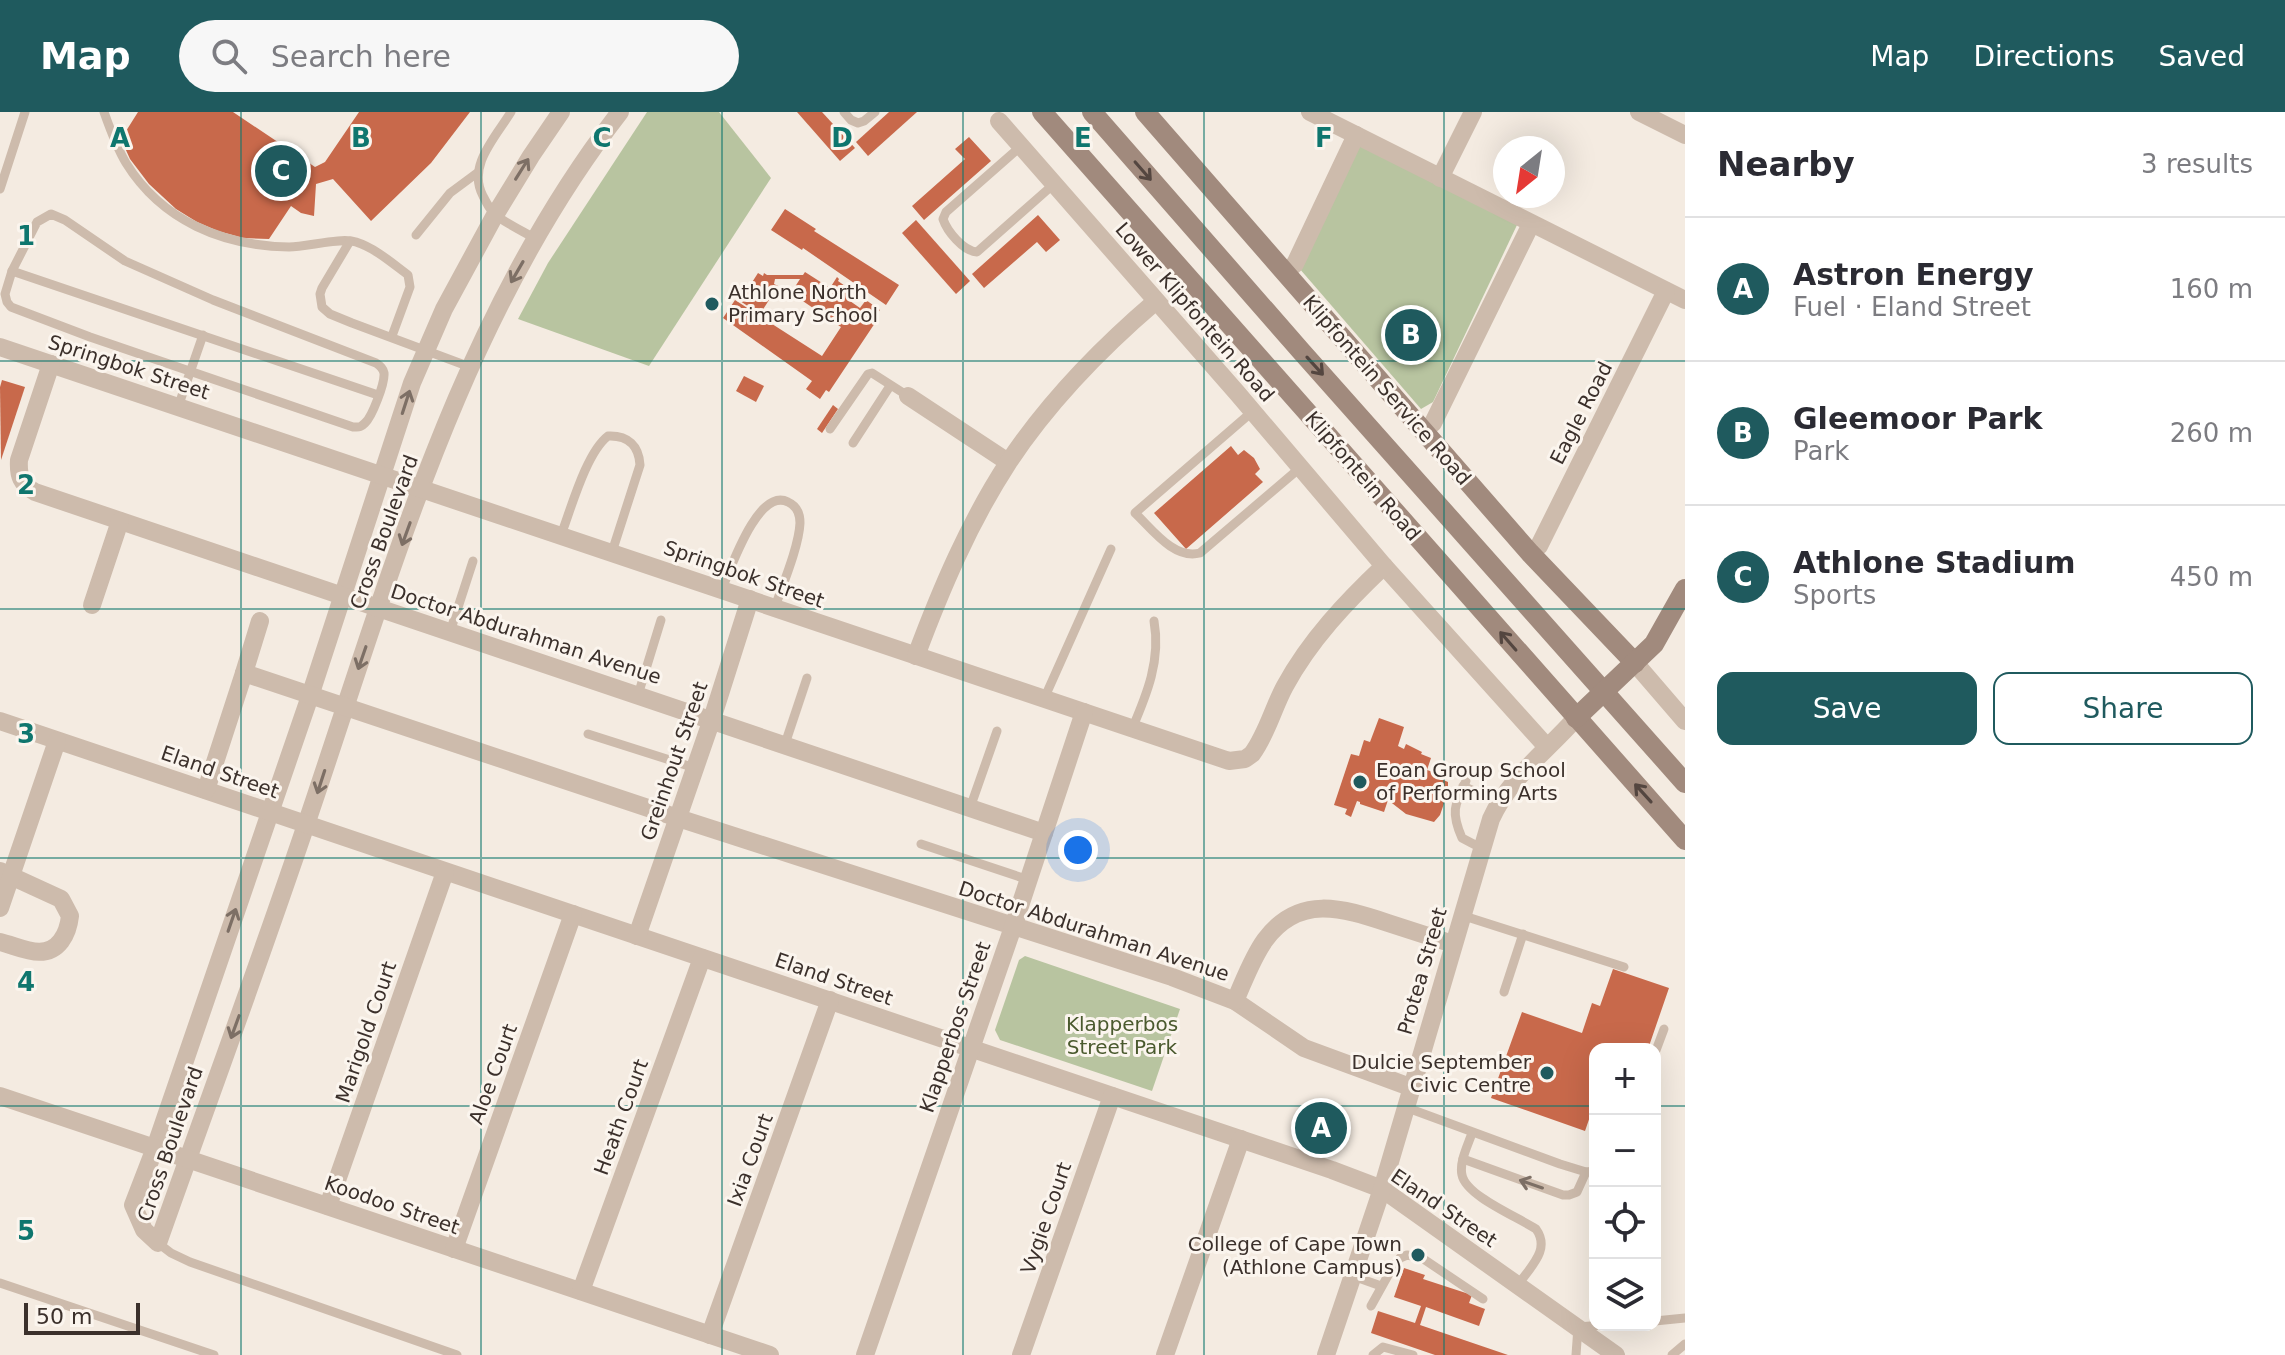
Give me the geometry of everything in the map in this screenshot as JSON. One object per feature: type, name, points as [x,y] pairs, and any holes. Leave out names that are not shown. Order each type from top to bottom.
[{"type":"main road","name":"Klipfontein Road","points":[[1042,112],[1685,840]]},
{"type":"main road","name":"Klipfontein Road","points":[[1092,112],[1685,783]]},
{"type":"main road","name":"Klipfontein Service Road","points":[[1145,112],[1530,553],[1635,663]]},
{"type":"main road","points":[[1576,718],[1635,663],[1662,632],[1685,589]]},
{"type":"street","name":"Cross Boulevard","points":[[561,112],[495,215],[444,309],[412,383],[310,696],[133,1205],[144,1230],[158,1243],[379,608],[470,367],[486,331],[571,179],[620,112]]},
{"type":"street","points":[[1310,112],[1685,300]]},
{"type":"street","points":[[1440,178],[1473,112]]},
{"type":"street","points":[[1639,112],[1685,135]]},
{"type":"street","name":"Lower Klipfontein Road","points":[[999,121],[1384,566],[1547,747]]},
{"type":"street","points":[[1285,272],[1295,264],[1356,135]]},
{"type":"street","points":[[1424,431],[1433,423],[1531,224]]},
{"type":"street","name":"Eagle Road","points":[[1530,553],[1539,546],[1666,291]]},
{"type":"street","points":[[916,656],[960,547],[1008,462],[1082,370],[1118,333],[1156,301]]},
{"type":"street","name":"Springbok Street","points":[[0,347],[1229,761],[1245,759],[1257,748],[1285,687],[1303,657],[1347,602],[1384,566]]},
{"type":"street","name":"Doctor Abdurahman Avenue","points":[[51,364],[19,460],[18,472],[27,488],[46,497],[1044,833]]},
{"type":"street","points":[[908,396],[1008,462]]},
{"type":"street","points":[[92,605],[120,521]]},
{"type":"street","name":"Greinhout Street","points":[[637,936],[750,599]]},
{"type":"street","points":[[206,790],[260,621]]},
{"type":"street","points":[[1635,663],[1685,721]]},
{"type":"street","name":"Doctor Abdurahman Avenue","points":[[244,673],[678,818],[1172,977],[1235,1001],[1304,1048],[1410,1087]]},
{"type":"street","name":"Klapperbos Street","points":[[865,1355],[1084,712]]},
{"type":"street","name":"Protea Street","points":[[1326,1355],[1382,1189],[1481,848],[1499,802],[1516,778],[1576,718]]},
{"type":"street","name":"Eland Street","points":[[0,721],[1382,1189],[1616,1355]]},
{"type":"street","points":[[0,908],[6,874],[57,741]]},
{"type":"street","name":"Marigold Court","points":[[328,1206],[445,872]]},
{"type":"street","points":[[0,942],[44,953],[58,945],[69,925],[70,916],[61,899],[6,874]]},
{"type":"street","name":"Doctor Abdurahman Avenue","points":[[1235,1001],[1266,939],[1280,924],[1314,909],[1339,908],[1453,944]]},
{"type":"street","name":"Aloe Court","points":[[454,1249],[573,914]]},
{"type":"street","name":"Heath Court","points":[[581,1291],[702,958]]},
{"type":"street","name":"Ixia Court","points":[[710,1335],[830,1000]]},
{"type":"street","name":"Koodoo Street","points":[[0,1096],[770,1355]]},
{"type":"street","name":"Vygie Court","points":[[1021,1355],[1112,1096]]},
{"type":"street","points":[[1165,1355],[1241,1139]]},
{"type":"lane","points":[[0,189],[25,112]]},
{"type":"lane","points":[[104,112],[125,162],[145,188],[165,207],[198,229],[247,244],[305,247],[350,241],[367,246],[410,278],[410,287],[392,336]]},
{"type":"lane","points":[[416,235],[450,193],[477,173],[488,148],[511,112]]},
{"type":"lane","points":[[844,112],[858,123],[875,112]]},
{"type":"lane","points":[[1021,146],[946,212],[943,219],[945,225],[967,249],[977,252],[1054,184]]},
{"type":"lane","points":[[477,173],[479,189],[495,215],[536,239]]},
{"type":"lane","points":[[51,214],[57,215],[125,261],[226,305],[376,363],[384,373],[378,395],[367,421],[353,427],[190,372],[15,310],[7,302],[5,294],[12,271],[37,222],[51,214]]},
{"type":"lane","points":[[350,241],[322,288],[322,307],[330,314],[352,323],[470,367]]},
{"type":"lane","points":[[12,271],[378,395]]},
{"type":"lane","points":[[178,407],[203,335]]},
{"type":"lane","points":[[830,429],[868,374],[872,373],[908,396]]},
{"type":"lane","points":[[853,443],[890,386]]},
{"type":"lane","points":[[1253,411],[1135,513],[1172,548],[1193,555],[1212,544],[1301,467]]},
{"type":"lane","points":[[561,535],[600,441],[608,436],[624,438],[634,444],[640,465],[612,552]]},
{"type":"lane","points":[[722,589],[757,515],[767,504],[785,500],[798,511],[799,533],[775,607]]},
{"type":"lane","points":[[1044,699],[1111,549]]},
{"type":"lane","points":[[450,632],[473,561]]},
{"type":"lane","points":[[638,695],[661,620]]},
{"type":"lane","points":[[1132,729],[1156,657],[1154,621]]},
{"type":"lane","points":[[785,744],[807,678]]},
{"type":"lane","points":[[970,808],[997,731]]},
{"type":"lane","points":[[588,734],[695,768]]},
{"type":"lane","points":[[1481,848],[1458,841],[1454,810],[1465,784],[1499,802]]},
{"type":"lane","points":[[921,844],[1029,880]]},
{"type":"lane","points":[[1461,915],[1624,967]]},
{"type":"lane","points":[[1504,992],[1523,934]]},
{"type":"lane","points":[[1659,1043],[1664,1029]]},
{"type":"lane","points":[[1405,1107],[1472,1133],[1589,1170]]},
{"type":"lane","points":[[1472,1133],[1463,1159],[1462,1176],[1468,1188],[1536,1229],[1543,1238],[1539,1255],[1518,1285]]},
{"type":"lane","points":[[1463,1159],[1563,1195],[1577,1192],[1589,1174]]},
{"type":"lane","points":[[158,1243],[190,1262],[457,1355]]},
{"type":"lane","points":[[1371,1306],[1400,1258],[1413,1254],[1483,1299]]},
{"type":"lane","points":[[1353,1276],[1381,1286]]},
{"type":"lane","points":[[0,1283],[214,1355]]},
{"type":"lane","points":[[1661,1320],[1685,1318]]},
{"type":"lane","points":[[1576,1355],[1578,1327],[1589,1326]]},
{"type":"lane","points":[[1672,1355],[1685,1344]]},
{"type":"lane","points":[[1373,1355],[1383,1347],[1413,1355]]},
{"type":"green space","points":[[647,112],[719,112],[771,178],[649,366],[518,319],[548,263]]},
{"type":"green space","points":[[1358,143],[1517,225],[1433,402],[1421,409],[1299,268]]},
{"type":"green space","name":"Klapperbos Street Park","points":[[1025,956],[1180,1009],[1152,1091],[1000,1040],[995,1030],[1019,960]]},
{"type":"building","points":[[138,112],[233,112],[315,167],[325,162],[359,112],[470,112],[431,163],[371,221],[333,179],[316,184],[314,216],[301,213],[291,206],[269,239],[243,238],[197,222],[176,209],[149,184],[130,159],[121,139]]},
{"type":"building","points":[[797,112],[822,112],[855,148],[840,161]]},
{"type":"building","points":[[889,112],[917,112],[868,156],[856,142]]},
{"type":"building","points":[[969,137],[991,161],[924,220],[912,206],[965,159],[955,149]]},
{"type":"building","points":[[785,209],[899,285],[886,305],[803,248],[771,230]]},
{"type":"building","points":[[1038,215],[1060,240],[1046,252],[1037,242],[984,288],[972,274]]},
{"type":"building","points":[[916,220],[970,281],[956,294],[902,233]]},
{"type":"building","points":[[805,272],[830,288],[837,277],[855,293],[850,301],[860,308],[866,300],[880,310],[874,318],[877,320],[829,392],[826,390],[820,399],[806,389],[812,381],[723,318],[735,300],[822,356],[841,327],[791,293],[800,279],[775,279],[774,284],[778,286],[760,314],[740,301],[758,273],[763,276],[764,273],[803,275]]},
{"type":"building","points":[[744,376],[764,386],[756,402],[736,391]]},
{"type":"building","points":[[2,380],[25,387],[1,460],[0,387]]},
{"type":"building","points":[[833,405],[838,409],[822,433],[817,429]]},
{"type":"building","points":[[1231,446],[1238,455],[1244,450],[1254,458],[1260,469],[1255,474],[1263,482],[1186,549],[1154,513]]},
{"type":"building","points":[[1379,718],[1404,727],[1398,746],[1404,749],[1406,744],[1431,758],[1427,770],[1439,774],[1439,778],[1448,782],[1440,815],[1434,822],[1406,814],[1388,800],[1384,812],[1357,801],[1351,817],[1345,814],[1347,809],[1334,805],[1351,754],[1359,756],[1364,740],[1370,742]]},
{"type":"building","name":"Dulcie September Civic Centre","points":[[1613,969],[1669,988],[1650,1043],[1589,1043],[1589,1119],[1585,1131],[1491,1098],[1522,1012],[1582,1033],[1592,1003],[1600,1006]]},
{"type":"building","points":[[1404,1268],[1425,1275],[1423,1279],[1472,1295],[1469,1303],[1485,1309],[1479,1326],[1426,1307],[1420,1325],[1508,1355],[1435,1355],[1371,1333],[1378,1311],[1415,1323],[1421,1306],[1394,1297]]},
{"type":"place","name":"Athlone Stadium","points":[[281,171]]},
{"type":"place","name":"Athlone North Primary School","points":[[712,304]]},
{"type":"place","name":"Gleemoor Park","points":[[1411,335]]},
{"type":"place","name":"Eoan Group School of Performing Arts","points":[[1360,782]]},
{"type":"place","name":"Dulcie September Civic Centre","points":[[1547,1073]]},
{"type":"place","name":"Astron Energy","points":[[1321,1128]]},
{"type":"place","name":"College of Cape Town (Athlone Campus)","points":[[1418,1255]]}]
